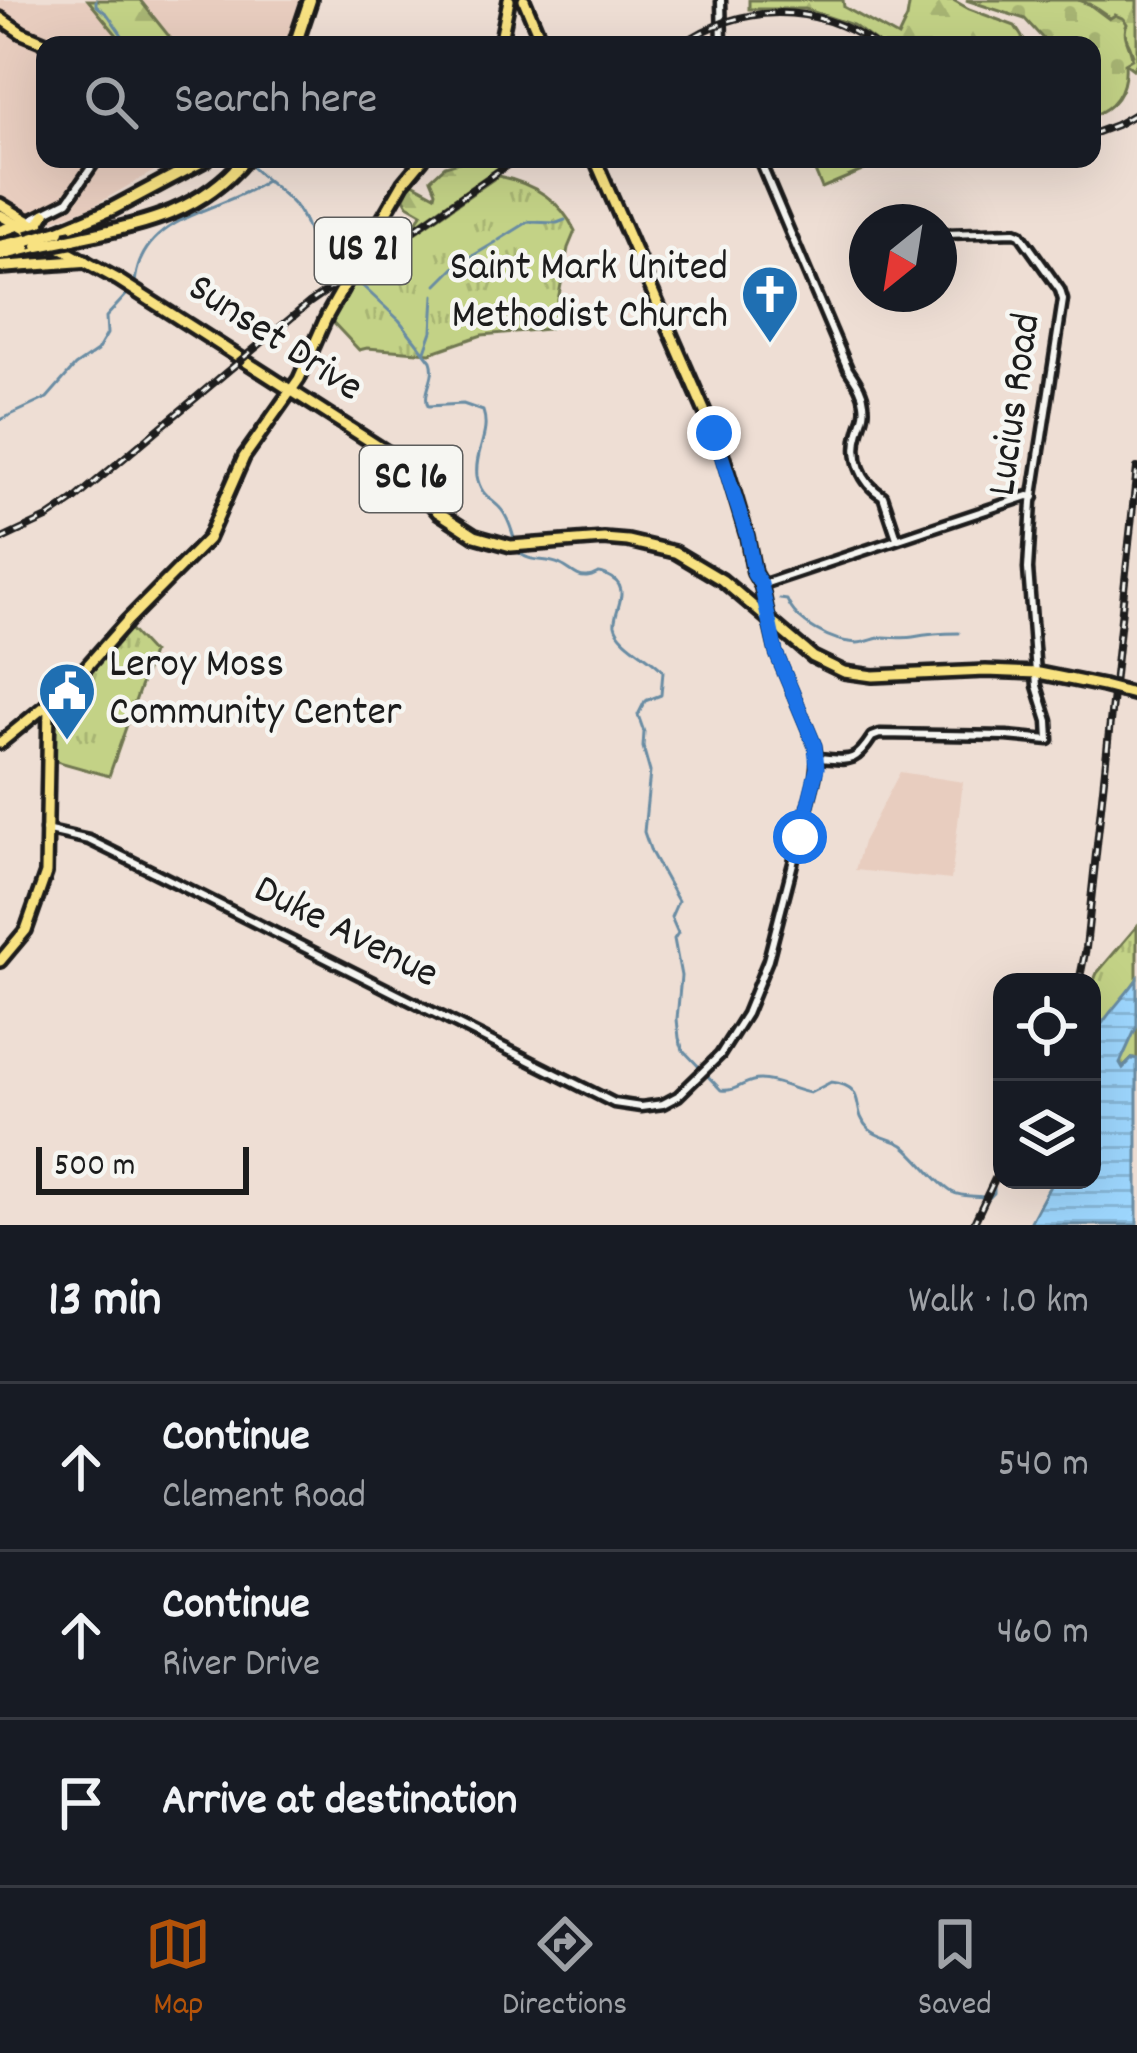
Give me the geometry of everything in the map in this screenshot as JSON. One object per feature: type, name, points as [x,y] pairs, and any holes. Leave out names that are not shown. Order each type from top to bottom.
[{"type":"highway","points":[[295,36],[306,0]]},
{"type":"highway","points":[[0,251],[33,243],[112,209],[189,168]]},
{"type":"highway","points":[[0,267],[81,257],[210,193],[235,168]]},
{"type":"highway","points":[[0,231],[6,223],[2,210]]},
{"type":"highway","points":[[0,231],[24,222]]},
{"type":"highway","points":[[33,243],[81,257]]},
{"type":"main road","points":[[502,36],[509,0]]},
{"type":"main road","points":[[524,0],[539,36]]},
{"type":"main road","points":[[0,18],[36,39]]},
{"type":"main road","name":"US 21","points":[[0,741],[47,701],[204,544],[243,461],[294,391],[337,297],[395,194],[417,168]]},
{"type":"main road","points":[[599,168],[721,449],[759,572],[768,619],[811,656],[844,672],[971,677],[1037,672],[1137,695]]},
{"type":"main road","name":"SC 16","points":[[2,210],[24,222]]},
{"type":"main road","points":[[43,230],[40,221],[45,214]]},
{"type":"main road","name":"Sunset Drive","points":[[24,222],[387,452],[438,512],[488,541],[492,550],[500,544],[604,539],[662,547],[696,562],[749,603]]},
{"type":"main road","name":"Sunset Drive","points":[[24,222],[117,279]]},
{"type":"main road","points":[[749,603],[757,604],[763,597]]},
{"type":"main road","name":"SC 16","points":[[749,603],[768,619]]},
{"type":"main road","points":[[772,638],[785,633]]},
{"type":"main road","points":[[0,961],[26,930],[46,873],[47,701]]},
{"type":"street","points":[[721,0],[722,36]]},
{"type":"street","points":[[24,222],[70,199],[91,168]]},
{"type":"street","points":[[763,168],[864,399],[858,470],[883,496],[897,538]]},
{"type":"street","name":"Lucius Road","points":[[818,758],[860,757],[872,736],[880,734],[1049,740],[1038,689],[1028,578],[1034,497],[1064,307],[1062,293],[1020,234],[957,234]]},
{"type":"street","points":[[761,584],[1034,497]]},
{"type":"street","points":[[768,619],[776,653],[818,758]]},
{"type":"street","name":"Duke Avenue","points":[[45,830],[89,841],[614,1103],[641,1107],[678,1096],[720,1055],[746,1014],[767,960],[818,758]]},
{"type":"shaded area","points":[[0,0],[88,0],[118,36],[39,36],[0,12]]},
{"type":"shaded area","points":[[140,0],[300,0],[288,36],[170,36]]},
{"type":"shaded area","points":[[0,24],[36,44],[36,168],[87,168],[64,202],[28,218],[0,201]]},
{"type":"shaded area","points":[[95,168],[159,168],[91,207],[54,220],[49,215],[79,193]]},
{"type":"shaded area","points":[[900,772],[963,782],[951,880],[855,870],[863,842]]},
{"type":"green space","points":[[88,0],[140,0],[169,36],[118,36]]},
{"type":"green space","points":[[749,0],[843,0],[844,7],[896,36],[868,36],[853,25],[805,9],[749,9]]},
{"type":"green space","points":[[910,0],[953,0],[1015,26],[1021,36],[898,36]]},
{"type":"green space","points":[[966,0],[1078,0],[1109,19],[1115,15],[1124,19],[1132,59],[1125,63],[1124,81],[1108,108],[1101,112],[1101,36],[1041,36],[1025,19]]},
{"type":"green space","points":[[1078,0],[1137,0],[1137,63],[1133,69],[1125,63],[1133,55],[1119,28],[1106,14]]},
{"type":"green space","points":[[443,168],[498,168],[365,260],[375,239],[415,223],[422,213],[404,198],[411,182],[435,195],[431,179]]},
{"type":"green space","points":[[814,168],[869,168],[822,188]]},
{"type":"green space","points":[[498,176],[544,194],[575,231],[553,326],[482,335],[430,353],[359,350],[327,316],[348,279]]},
{"type":"green space","points":[[129,628],[152,653],[109,776],[52,760],[54,720],[64,697]]},
{"type":"green space","points":[[1137,926],[1137,979],[1101,1030],[1101,973],[1097,973]]},
{"type":"green space","points":[[1137,1026],[1137,1059],[1122,1069],[1124,1050],[1101,1036],[1125,1048]]},
{"type":"water","points":[[1137,979],[1137,1026],[1120,1063],[1123,1068],[1137,1059],[1137,1225],[1029,1225],[1048,1189],[1101,1189],[1101,1026]]},
{"type":"waterway","points":[[96,0],[123,36]]},
{"type":"waterway","points":[[253,168],[295,206],[322,259],[345,273]]},
{"type":"waterway","points":[[135,284],[140,261],[167,229],[266,181]]},
{"type":"waterway","points":[[499,240],[528,222],[565,220]]},
{"type":"waterway","points":[[459,264],[496,242]]},
{"type":"waterway","points":[[437,285],[456,266]]},
{"type":"waterway","points":[[354,278],[399,320],[431,361],[428,406],[463,404],[483,411],[478,482],[505,515],[515,542]]},
{"type":"waterway","points":[[0,420],[47,398],[75,366],[97,351],[107,334],[106,317],[128,293]]},
{"type":"waterway","points":[[425,351],[432,331],[434,295]]},
{"type":"waterway","points":[[517,551],[580,576],[600,573],[615,580],[621,592],[617,631],[663,671],[661,695],[645,701],[638,715],[650,772],[644,832],[678,901],[671,917],[678,933],[674,939],[681,976],[677,1019],[683,1050],[721,1090],[760,1080],[810,1093],[831,1082],[843,1085],[855,1094],[869,1129],[903,1145],[946,1188],[989,1198],[994,1189]]},
{"type":"waterway","points":[[780,599],[787,600],[816,630],[847,642],[959,633]]},
{"type":"railway","points":[[696,36],[728,21],[778,13],[828,21],[860,36]]},
{"type":"railway","points":[[1101,131],[1137,113]]},
{"type":"railway","points":[[0,540],[75,499],[309,303],[503,168]]},
{"type":"railway","points":[[1081,973],[1137,468]]},
{"type":"railway","points":[[973,1225],[993,1183]]},
{"type":"place","name":"Saint Mark United Methodist Church","points":[[770,345]]},
{"type":"place","name":"Leroy Moss Community Center","points":[[67,742]]},
{"type":"route","points":[[714,433],[730,476],[754,574],[761,584],[776,653],[818,758],[800,837]]}]
